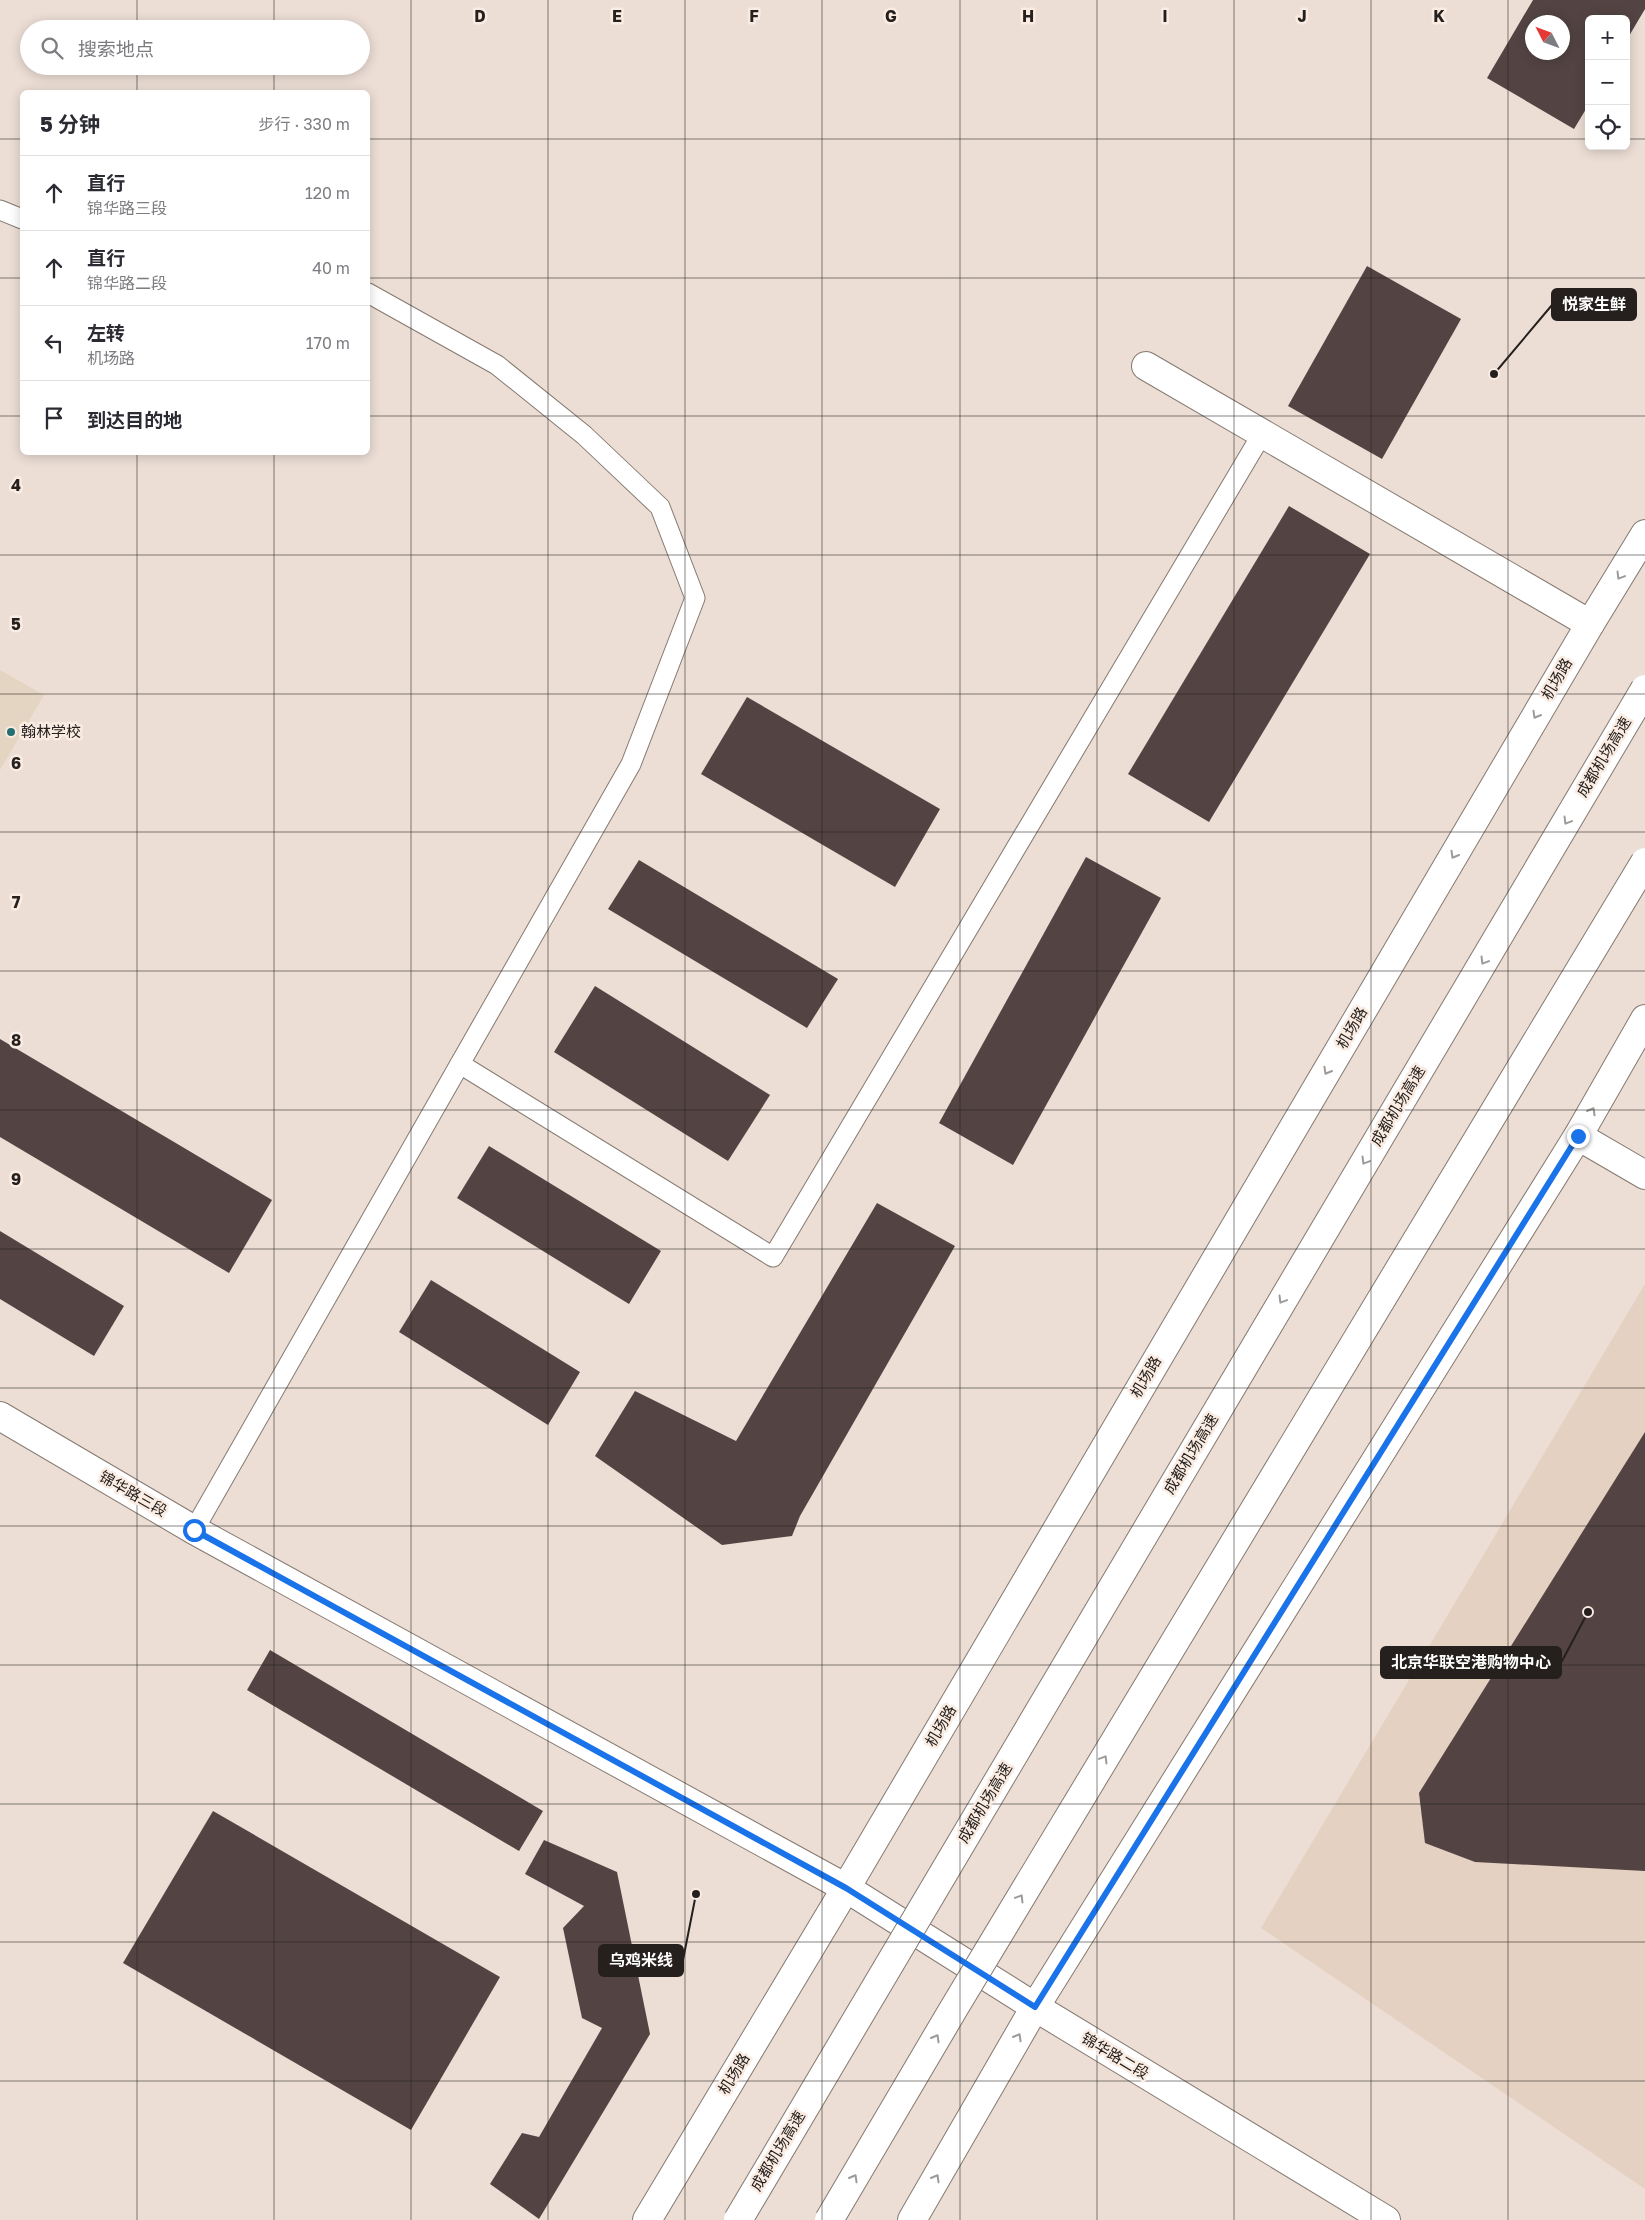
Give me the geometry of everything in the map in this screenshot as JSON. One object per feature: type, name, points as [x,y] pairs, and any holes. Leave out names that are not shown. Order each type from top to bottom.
[{"type":"main road","points":[[1146,366],[1590,624]]},
{"type":"main road","name":"机场路","points":[[647,2220],[846,1888],[1590,624],[1645,534]]},
{"type":"main road","name":"成都机场高速","points":[[738,2220],[1645,689]]},
{"type":"main road","points":[[830,2220],[964,1990],[1645,862]]},
{"type":"main road","points":[[912,2220],[1035,2007],[1578,1136],[1645,1019]]},
{"type":"main road","points":[[1578,1136],[1645,1175]]},
{"type":"main road","name":"锦华路三段","points":[[0,1416],[194,1530],[846,1888]]},
{"type":"main road","name":"锦华路二段","points":[[846,1888],[1035,2007],[1386,2220]]},
{"type":"lane","points":[[0,210],[20,218]]},
{"type":"lane","points":[[194,1530],[631,764],[695,598],[660,507],[584,435],[497,365],[370,294]]},
{"type":"lane","points":[[460,1064],[773,1257],[1262,434]]},
{"type":"shaded area","name":"翰林学校","points":[[0,670],[44,695],[0,770]]},
{"type":"shaded area","points":[[1645,1284],[1645,2189],[1261,1928]]},
{"type":"building","points":[[1533,0],[1645,0],[1645,9],[1630,34],[1630,15],[1585,15],[1585,111],[1574,129],[1487,78]]},
{"type":"building","points":[[1367,266],[1461,319],[1382,459],[1288,406]]},
{"type":"building","points":[[1289,506],[1370,554],[1209,822],[1128,774]]},
{"type":"building","points":[[747,697],[940,809],[895,887],[701,774]]},
{"type":"building","points":[[1086,857],[1161,898],[1013,1165],[939,1123]]},
{"type":"building","points":[[639,860],[838,979],[807,1028],[608,909]]},
{"type":"building","points":[[595,986],[770,1095],[728,1161],[554,1052]]},
{"type":"building","points":[[0,1039],[272,1200],[229,1273],[0,1137]]},
{"type":"building","points":[[489,1146],[661,1251],[629,1304],[457,1198]]},
{"type":"building","points":[[877,1203],[955,1246],[800,1516],[792,1536],[722,1545],[595,1456],[635,1391],[736,1441]]},
{"type":"building","points":[[0,1231],[124,1306],[94,1356],[0,1299]]},
{"type":"building","points":[[431,1280],[580,1372],[548,1425],[399,1332]]},
{"type":"building","points":[[1645,1432],[1645,1871],[1475,1862],[1425,1843],[1419,1793]]},
{"type":"building","points":[[270,1650],[543,1811],[519,1851],[247,1690]]},
{"type":"building","points":[[213,1811],[500,1977],[411,2130],[123,1963]]},
{"type":"building","points":[[544,1840],[617,1872],[650,2034],[539,2219],[490,2184],[522,2133],[539,2137],[602,2028],[582,2018],[563,1928],[584,1906],[525,1874]]},
{"type":"place","name":"悦家生鲜","points":[[1494,374]]},
{"type":"place","name":"翰林学校","points":[[11,732]]},
{"type":"place","name":"北京华联空港购物中心","points":[[1588,1612]]},
{"type":"place","name":"乌鸡米线","points":[[696,1894]]},
{"type":"route","points":[[194,1530],[846,1888],[1035,2007],[1578,1136]]}]
